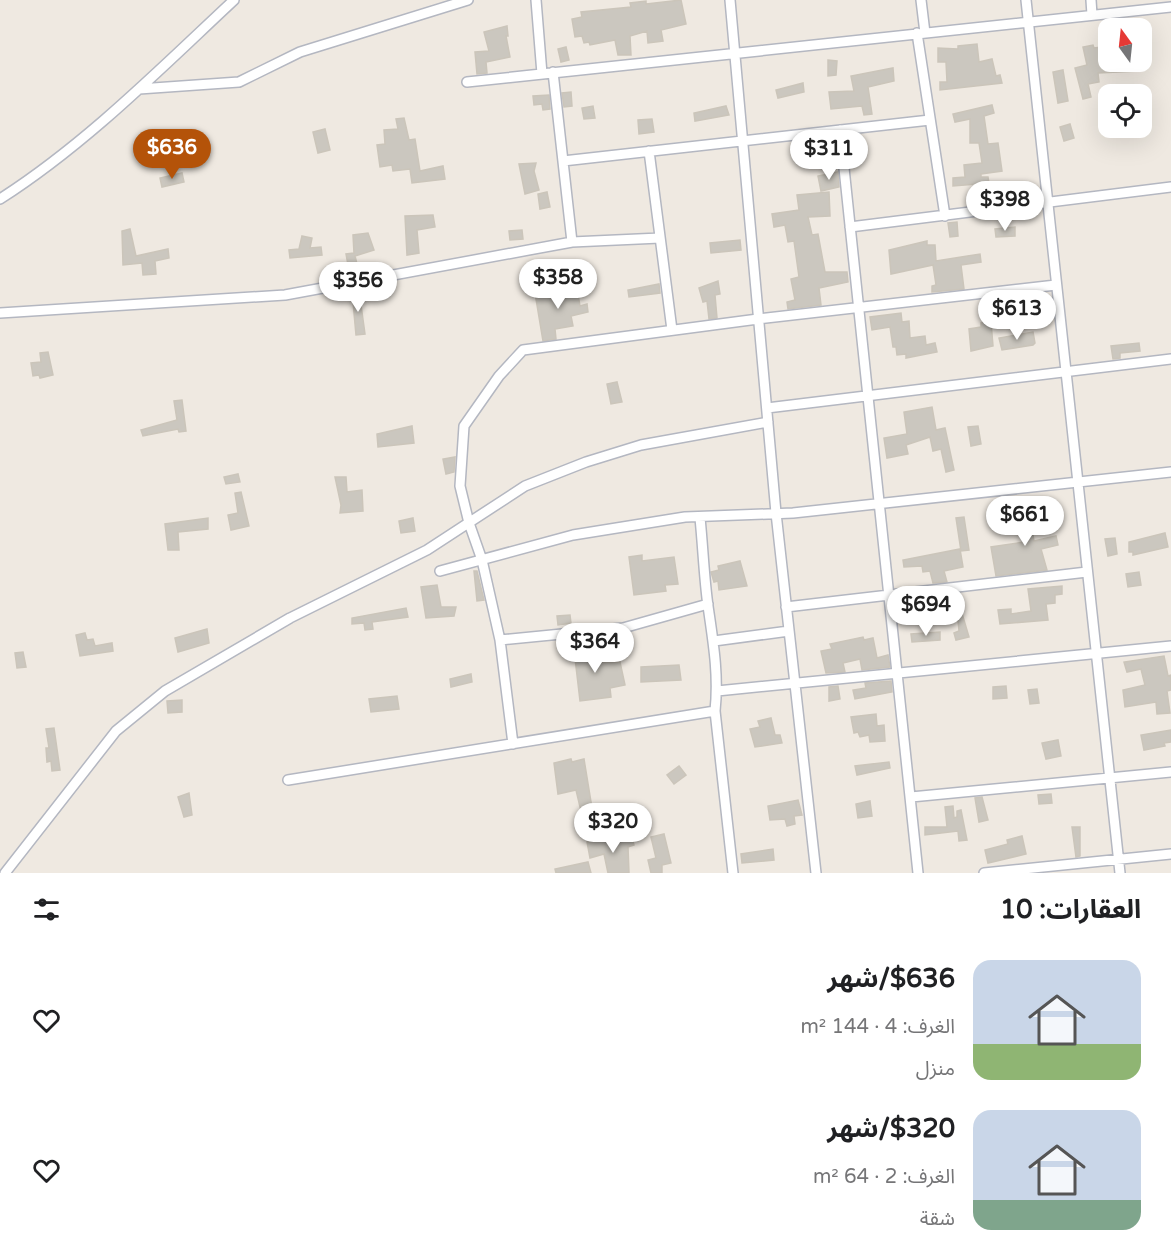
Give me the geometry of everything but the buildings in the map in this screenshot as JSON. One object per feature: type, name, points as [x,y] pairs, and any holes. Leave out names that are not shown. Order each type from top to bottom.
[{"type":"street","points":[[0,199],[27,182],[139,89],[234,0]]},
{"type":"street","points":[[139,89],[239,82],[300,52],[468,0]]},
{"type":"street","points":[[536,0],[542,74]]},
{"type":"street","points":[[730,0],[776,513],[816,873]]},
{"type":"street","points":[[921,0],[921,33],[930,120],[945,216]]},
{"type":"street","points":[[1026,0],[1120,873]]},
{"type":"street","points":[[1091,0],[1092,15]]},
{"type":"street","points":[[467,82],[1171,7]]},
{"type":"street","points":[[553,72],[572,242]]},
{"type":"street","points":[[563,161],[930,120]]},
{"type":"street","points":[[840,130],[918,873]]},
{"type":"street","points":[[649,151],[672,330]]},
{"type":"street","points":[[850,227],[1048,205],[1171,187]]},
{"type":"street","points":[[0,313],[285,295],[572,242],[660,238]]},
{"type":"street","points":[[513,744],[500,640],[482,560],[469,523],[460,486],[464,426],[499,376],[522,350],[758,319],[1056,285]]},
{"type":"street","points":[[766,408],[1171,359]]},
{"type":"street","points":[[5,873],[116,730],[165,690],[290,618],[427,550],[525,486],[586,462],[641,445],[768,422]]},
{"type":"street","points":[[440,571],[573,536],[685,518],[878,504],[1171,472]]},
{"type":"street","points":[[700,518],[714,641],[717,691],[715,711],[733,873]]},
{"type":"street","points":[[786,608],[1087,572]]},
{"type":"street","points":[[500,640],[623,628],[708,604]]},
{"type":"street","points":[[714,641],[789,631]]},
{"type":"street","points":[[717,691],[1171,646]]},
{"type":"street","points":[[288,780],[715,711]]},
{"type":"street","points":[[910,797],[1171,772]]},
{"type":"street","points":[[984,873],[1171,854]]}]
